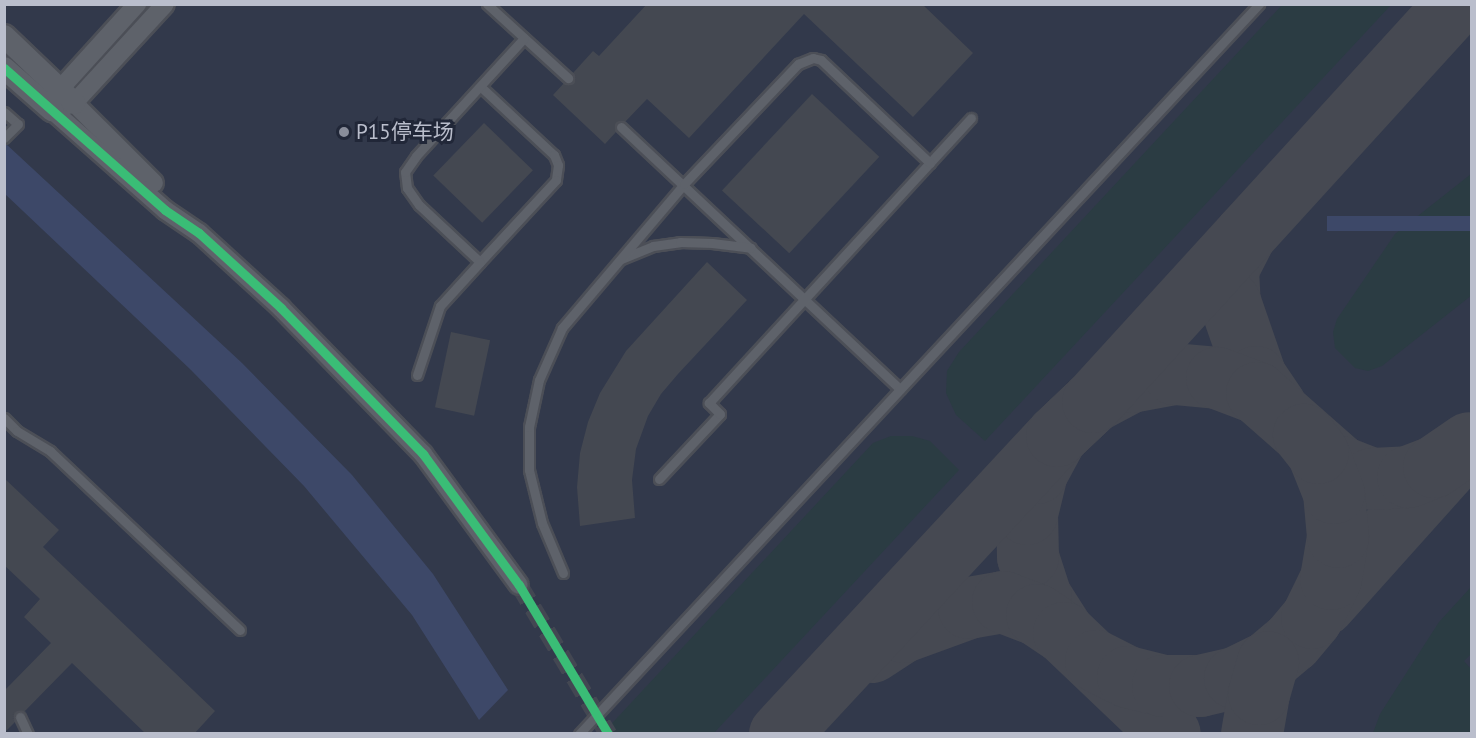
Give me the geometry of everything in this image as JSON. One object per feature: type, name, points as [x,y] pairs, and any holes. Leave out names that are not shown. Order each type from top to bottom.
[{"type":"street","points":[[67,96],[137,4]]},
{"type":"street","points":[[52,110],[165,4]]},
{"type":"street","points":[[4,36],[175,203],[199,233]]},
{"type":"street","points":[[4,68],[165,210],[199,233],[281,308],[423,454],[519,585]]},
{"type":"lane","points":[[487,4],[568,78]]},
{"type":"lane","points":[[579,734],[1259,4]]},
{"type":"lane","points":[[480,262],[419,204],[407,188],[405,172],[416,156],[524,38]]},
{"type":"lane","points":[[563,573],[542,524],[529,470],[529,427],[539,380],[562,328],[684,184],[798,64],[813,58],[821,60],[930,163]]},
{"type":"lane","points":[[417,375],[440,306],[556,180],[558,165],[554,155],[481,87]]},
{"type":"lane","points":[[4,111],[18,124],[4,138]]},
{"type":"lane","points":[[658,479],[720,414],[709,403],[971,118]]},
{"type":"lane","points":[[621,127],[900,389]]},
{"type":"lane","points":[[619,260],[653,246],[680,242],[752,248]]},
{"type":"lane","points":[[4,418],[17,431],[50,451],[240,630]]},
{"type":"lane","points":[[20,717],[28,734]]},
{"type":"shaded area","points":[[5,5],[1471,5],[1471,733],[5,733]]},
{"type":"shaded area","points":[[1282,5],[1391,5],[985,441],[956,415],[946,393],[947,371],[959,352]]},
{"type":"shaded area","points":[[1471,174],[1472,295],[1382,366],[1368,371],[1355,368],[1335,348],[1333,332],[1337,319],[1395,234]]},
{"type":"shaded area","points":[[891,436],[912,436],[930,441],[959,470],[714,733],[603,733],[873,443]]},
{"type":"shaded area","points":[[1471,587],[1471,654],[1464,661],[1471,669],[1471,731],[1468,734],[1373,733],[1380,714],[1439,622]]},
{"type":"water","points":[[5,143],[242,363],[352,475],[433,574],[508,690],[479,720],[412,615],[304,486],[191,370],[5,194]]},
{"type":"water","points":[[1327,216],[1471,216],[1471,231],[1327,231]]},
{"type":"building","points":[[647,4],[922,4],[973,53],[913,117],[804,14],[689,138],[647,99],[625,122],[616,123],[616,132],[605,144],[553,95],[564,83],[573,83],[573,73],[593,51],[599,56]]},
{"type":"building","points":[[812,94],[879,157],[789,253],[722,191]]},
{"type":"building","points":[[484,123],[533,170],[482,223],[433,176]]},
{"type":"building","points":[[707,262],[747,300],[678,374],[661,394],[648,416],[636,449],[632,480],[635,518],[580,526],[577,487],[580,453],[588,422],[600,393],[626,351]]},
{"type":"building","points":[[451,332],[490,340],[474,416],[435,407]]},
{"type":"building","points":[[4,478],[59,530],[43,547],[215,711],[194,734],[146,734],[72,663],[24,712],[15,713],[15,722],[4,733],[4,691],[51,643],[24,617],[40,599],[4,565]]},
{"type":"taxiway","points":[[780,734],[1057,436],[1093,402],[1456,4]]},
{"type":"taxiway","points":[[1246,234],[1228,269],[1230,302],[1256,377],[1276,407]]},
{"type":"taxiway","points":[[1064,633],[1041,597],[1028,557],[1027,514],[1037,473],[1057,436],[1093,402],[1131,382],[1174,374],[1217,378],[1257,393],[1341,467],[1372,479],[1408,477],[1434,467],[1469,443]]},
{"type":"taxiway","points":[[1096,661],[1128,677],[1163,686],[1200,686],[1235,678],[1268,662],[1292,642],[1312,618],[1331,579],[1338,537],[1334,493],[1318,453],[1304,435]]},
{"type":"taxiway","points":[[1324,605],[1457,457]]},
{"type":"taxiway","points":[[872,652],[903,632],[969,608],[1003,602],[1037,615],[1064,633],[1170,734]]},
{"type":"taxiway","points":[[1252,734],[1259,694],[1268,662]]},
{"type":"tunnel","points":[[519,585],[608,734]]},
{"type":"cycle path","points":[[4,68],[165,210],[199,233],[281,308],[423,454],[519,585],[608,734]]},
{"type":"place","name":"P15停车场","points":[[344,132]]}]
